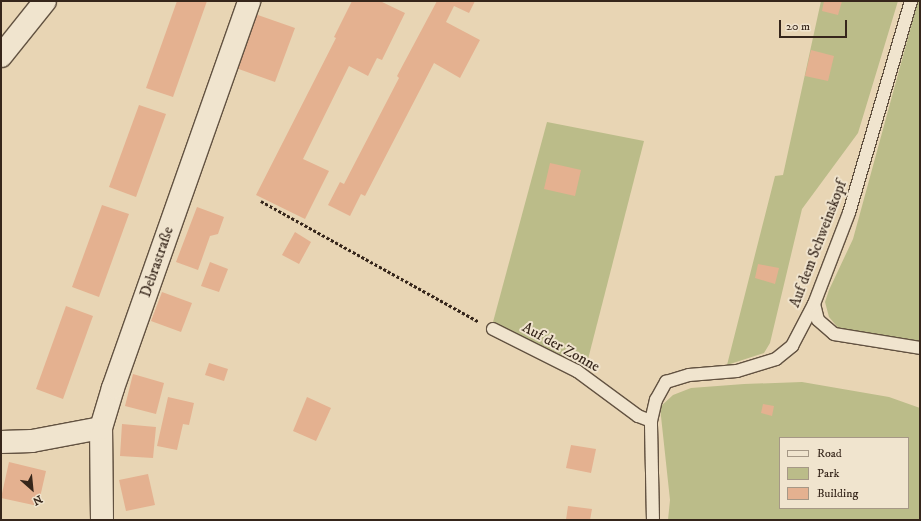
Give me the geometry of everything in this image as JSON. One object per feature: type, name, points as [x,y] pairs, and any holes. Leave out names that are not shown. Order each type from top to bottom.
[{"type":"street","points":[[1,56],[45,1]]},
{"type":"street","name":"Debrastraße","points":[[102,520],[101,428],[113,388],[249,1]]},
{"type":"street","points":[[1,442],[32,441],[101,428]]},
{"type":"lane","name":"Auf dem Schweinskopf","points":[[653,520],[652,420],[656,400],[666,382],[689,375],[737,371],[776,359],[792,346],[814,304],[849,213],[911,1]]},
{"type":"lane","points":[[814,304],[818,320],[834,334],[920,348]]},
{"type":"lane","name":"Auf der Zonne","points":[[493,329],[578,371],[638,416],[652,420]]},
{"type":"path","points":[[261,201],[493,329]]},
{"type":"green space","points":[[821,1],[898,1],[858,133],[802,209],[770,343],[764,353],[727,365],[775,176],[783,175]]},
{"type":"green space","points":[[918,1],[920,1],[920,345],[840,330],[829,317],[825,302],[829,290],[853,239]]},
{"type":"green space","points":[[547,122],[644,141],[586,367],[493,322]]},
{"type":"green space","points":[[802,382],[889,397],[920,408],[920,520],[668,520],[670,500],[660,407],[673,395],[691,388]]},
{"type":"building","points":[[177,1],[207,1],[173,97],[146,88]]},
{"type":"building","points":[[352,1],[380,1],[405,13],[382,60],[377,58],[368,76],[349,66],[303,159],[329,171],[305,219],[256,195],[336,38],[334,37]]},
{"type":"building","points":[[437,1],[475,1],[469,13],[454,6],[446,22],[480,40],[460,78],[434,63],[365,196],[361,194],[350,216],[328,205],[340,182],[344,184],[399,78],[397,76]]},
{"type":"building","points":[[824,1],[842,1],[838,15],[822,11]]},
{"type":"building","points":[[255,14],[295,28],[275,82],[236,68]]},
{"type":"building","points":[[811,50],[834,56],[828,81],[805,76]]},
{"type":"building","points":[[139,105],[166,114],[136,197],[109,187]]},
{"type":"building","points":[[550,163],[581,170],[575,196],[544,189]]},
{"type":"building","points":[[102,205],[129,214],[99,297],[72,287]]},
{"type":"building","points":[[197,207],[224,217],[218,234],[210,236],[198,270],[176,262]]},
{"type":"building","points":[[295,232],[311,242],[299,264],[282,255]]},
{"type":"building","points":[[210,262],[228,269],[219,292],[201,286]]},
{"type":"building","points":[[758,264],[779,268],[775,284],[755,278]]},
{"type":"building","points":[[162,292],[192,303],[181,332],[151,321]]},
{"type":"building","points":[[66,306],[93,316],[63,399],[36,389]]},
{"type":"building","points":[[209,363],[228,369],[224,381],[205,375]]},
{"type":"building","points":[[133,374],[164,383],[156,414],[125,406]]},
{"type":"building","points":[[168,397],[194,403],[189,425],[183,424],[177,450],[157,446]]},
{"type":"building","points":[[307,397],[331,408],[316,441],[293,431]]},
{"type":"building","points":[[763,404],[774,406],[772,416],[761,413]]},
{"type":"building","points":[[122,424],[156,427],[153,458],[120,456]]},
{"type":"building","points":[[571,445],[596,449],[591,473],[566,468]]},
{"type":"building","points":[[9,462],[46,471],[38,506],[1,498]]},
{"type":"building","points":[[148,474],[155,505],[126,511],[119,480]]},
{"type":"building","points":[[568,506],[592,509],[590,520],[566,520]]}]
